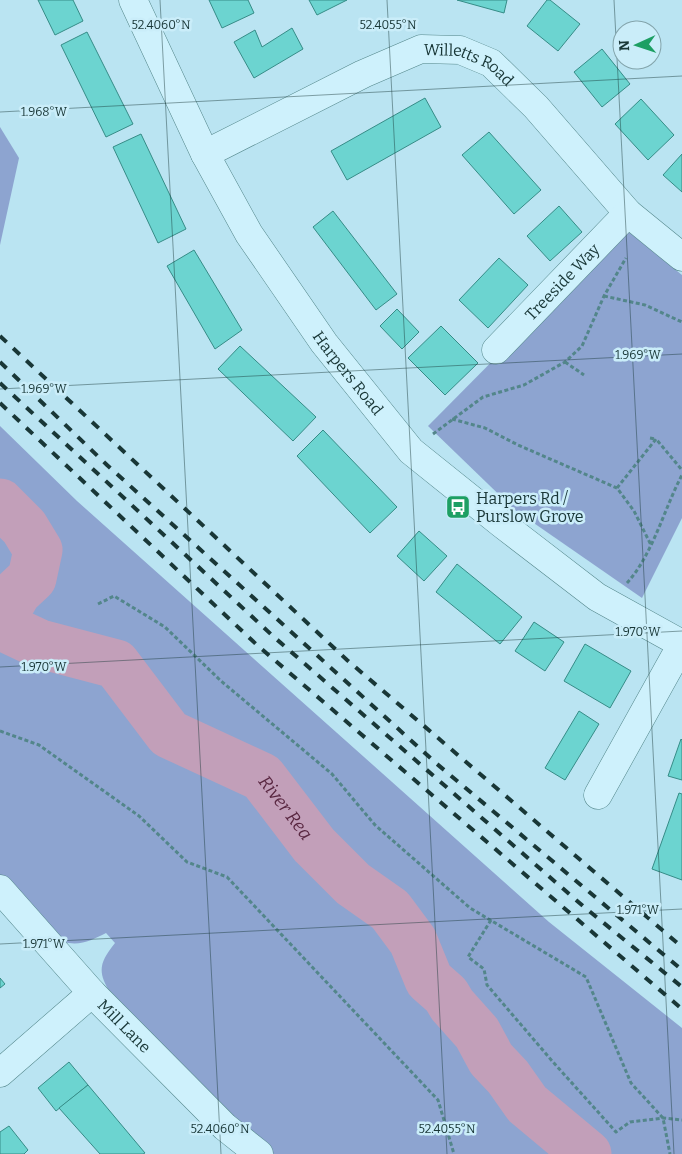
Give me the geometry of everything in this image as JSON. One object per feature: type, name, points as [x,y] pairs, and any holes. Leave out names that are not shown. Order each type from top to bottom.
[{"type":"street","name":"Harpers Road","points":[[133,0],[205,154],[249,234],[324,343],[411,451],[502,524],[598,597],[682,644]]},
{"type":"street","name":"Willetts Road","points":[[205,154],[363,74],[421,49],[460,50],[491,63],[536,107],[636,220],[682,257]]},
{"type":"street","name":"Treeside Way","points":[[496,350],[636,220]]},
{"type":"street","points":[[598,795],[682,644]]},
{"type":"street","name":"Mill Lane","points":[[0,889],[92,993],[225,1127],[259,1154]]},
{"type":"street","points":[[0,1073],[92,993]]},
{"type":"path","points":[[411,451],[483,397],[524,385],[565,362],[582,346],[636,220]]},
{"type":"path","points":[[604,296],[645,305],[675,317],[682,322]]},
{"type":"path","points":[[565,362],[584,376]]},
{"type":"path","points":[[452,419],[485,428],[518,445],[617,488],[634,510],[652,545]]},
{"type":"path","points":[[650,438],[656,439],[682,470]]},
{"type":"path","points":[[617,488],[656,439]]},
{"type":"path","points":[[598,597],[628,582],[652,545],[682,475]]},
{"type":"path","points":[[98,604],[114,596],[165,627],[221,681],[332,774],[375,826],[470,908],[586,977],[631,1084],[663,1118],[670,1154]]},
{"type":"path","points":[[0,730],[38,745],[54,756],[139,816],[187,862],[227,877],[438,1100],[454,1154]]},
{"type":"path","points":[[491,920],[468,957],[484,969],[487,985],[616,1132],[630,1122],[663,1118],[682,1120]]},
{"type":"shaded area","points":[[0,127],[19,158],[0,245]]},
{"type":"shaded area","points":[[624,228],[682,275],[682,518],[642,598],[515,510],[428,426]]},
{"type":"shaded area","points":[[0,426],[77,501],[549,922],[682,1028],[682,1154],[274,1154],[235,1119],[111,994],[103,980],[102,968],[106,956],[115,943],[106,933],[84,942],[69,943],[62,940],[33,913],[0,875]]},
{"type":"building","points":[[38,0],[73,0],[83,21],[55,35]]},
{"type":"building","points":[[209,0],[248,0],[254,13],[222,28]]},
{"type":"building","points":[[309,0],[347,0],[317,15]]},
{"type":"building","points":[[457,0],[507,0],[504,13]]},
{"type":"building","points":[[547,0],[550,0],[580,24],[558,51],[527,26]]},
{"type":"building","points":[[292,28],[303,49],[254,78],[234,42],[255,30],[262,47]]},
{"type":"building","points":[[87,32],[133,124],[106,137],[61,45]]},
{"type":"building","points":[[602,49],[612,62],[612,70],[619,70],[630,84],[602,107],[574,72]]},
{"type":"building","points":[[425,98],[441,127],[347,180],[331,151]]},
{"type":"building","points":[[641,99],[674,135],[648,160],[615,124]]},
{"type":"building","points":[[489,132],[541,190],[514,214],[462,155]]},
{"type":"building","points":[[141,134],[186,229],[158,243],[113,147]]},
{"type":"building","points":[[682,154],[682,192],[663,175]]},
{"type":"building","points":[[559,206],[582,232],[550,261],[527,236]]},
{"type":"building","points":[[333,211],[397,294],[376,310],[313,227]]},
{"type":"building","points":[[194,250],[242,330],[215,349],[167,266]]},
{"type":"building","points":[[499,258],[528,285],[488,328],[459,300]]},
{"type":"building","points":[[397,309],[419,332],[402,349],[380,326]]},
{"type":"building","points":[[441,326],[478,363],[445,395],[408,358]]},
{"type":"building","points":[[240,346],[316,417],[293,441],[218,369]]},
{"type":"building","points":[[323,430],[397,507],[370,533],[297,456]]},
{"type":"building","points":[[419,531],[447,556],[424,581],[397,556]]},
{"type":"building","points":[[457,564],[522,617],[500,644],[436,592]]},
{"type":"building","points":[[534,622],[564,642],[545,671],[515,651]]},
{"type":"building","points":[[585,644],[631,671],[610,708],[564,681]]},
{"type":"building","points":[[579,711],[599,724],[565,780],[545,768]]},
{"type":"building","points":[[682,740],[682,780],[668,776]]},
{"type":"building","points":[[679,793],[682,794],[682,880],[652,869]]},
{"type":"building","points":[[0,978],[5,984],[0,988]]},
{"type":"building","points":[[69,1062],[88,1085],[56,1111],[38,1088]]},
{"type":"building","points":[[88,1085],[145,1153],[100,1154],[59,1108]]},
{"type":"building","points":[[9,1126],[28,1150],[24,1154],[0,1154],[0,1132]]},
{"type":"waterway","name":"River Rea","points":[[0,503],[24,527],[38,550],[32,578],[17,592],[6,611],[10,630],[40,644],[116,664],[169,734],[262,777],[314,845],[353,884],[390,910],[413,941],[429,980],[446,995],[452,1005],[477,1033],[491,1059],[508,1077],[527,1104],[587,1154]]},
{"type":"railway","points":[[0,336],[347,660],[682,947]]},
{"type":"railway","points":[[0,362],[107,465],[437,764],[682,970]]},
{"type":"railway","points":[[0,383],[274,637],[583,906],[682,987]]},
{"type":"railway","points":[[0,403],[257,645],[682,1009]]},
{"type":"place","name":"Harpers Rd / Purslow Grove","points":[[458,507]]}]
